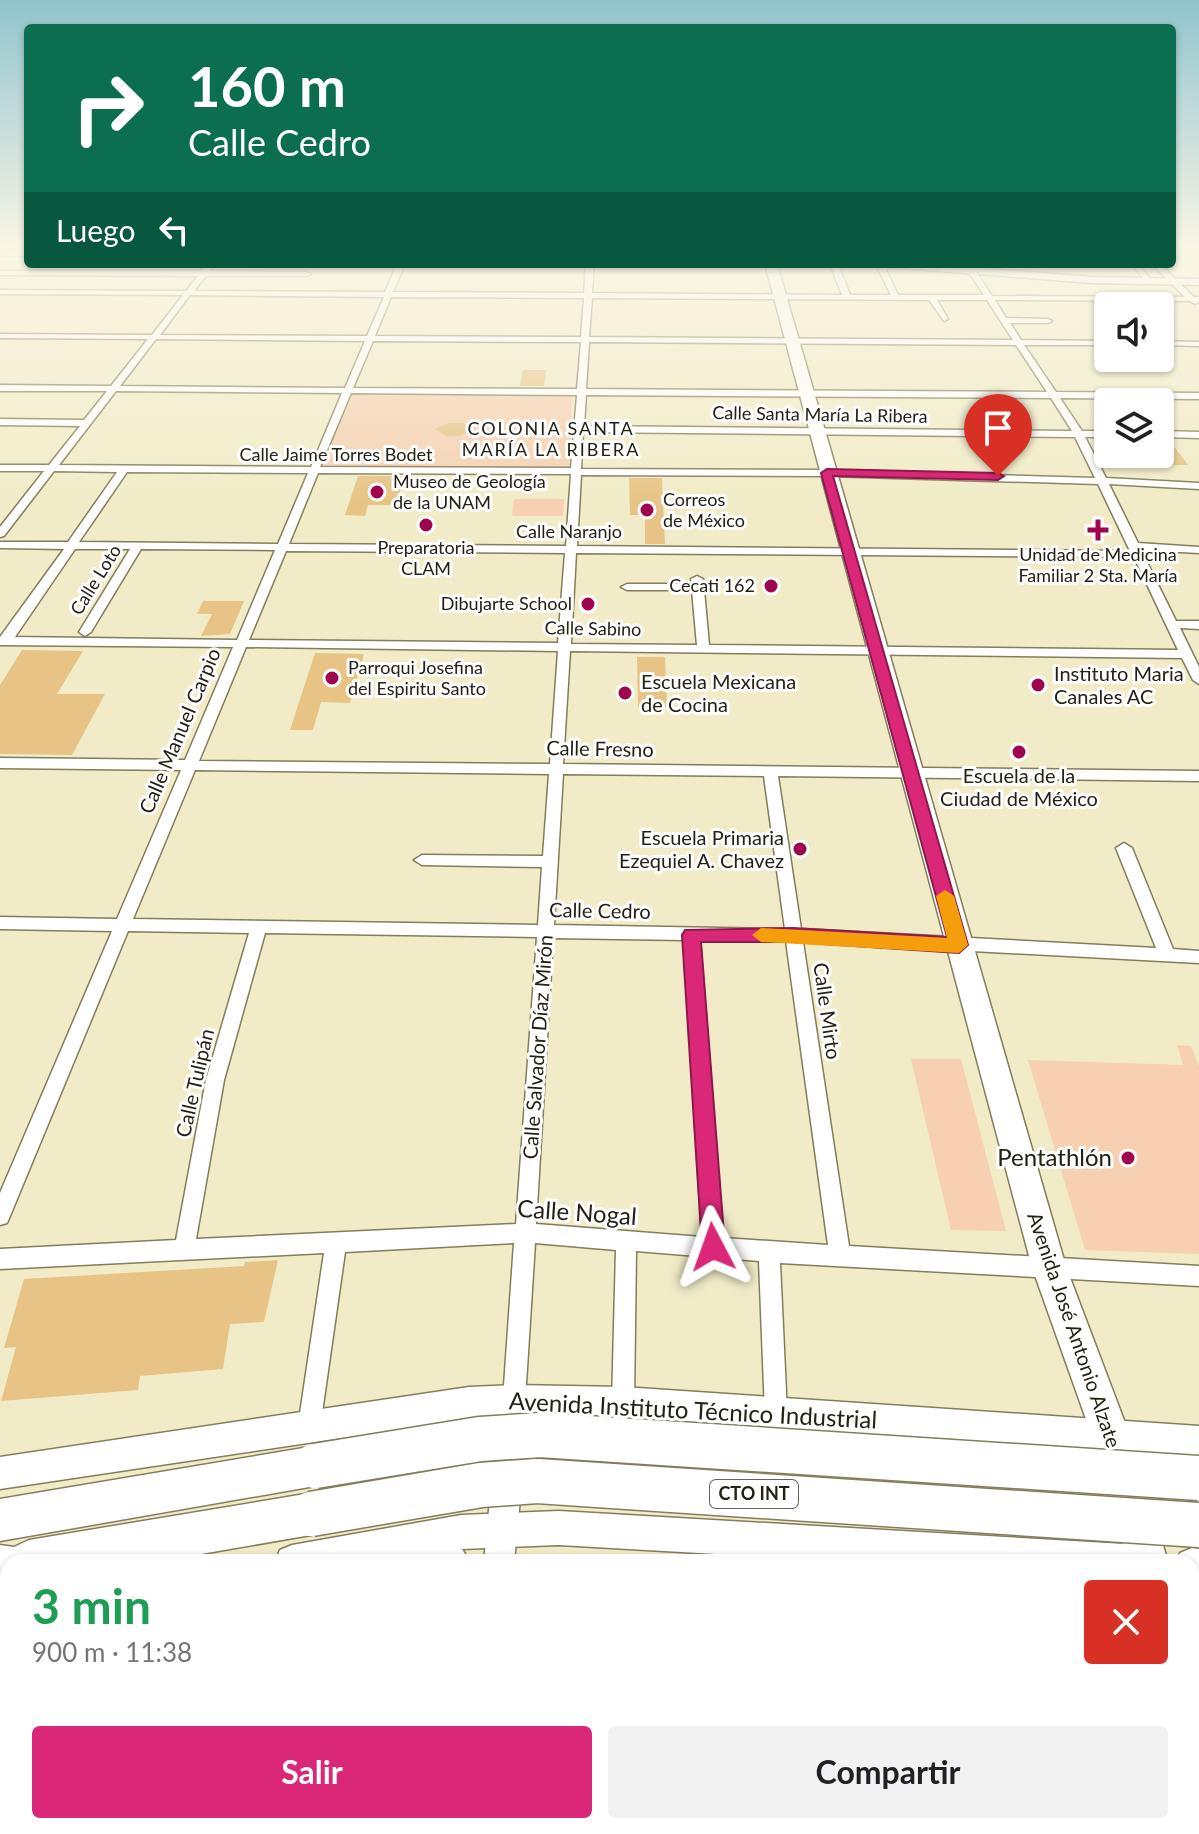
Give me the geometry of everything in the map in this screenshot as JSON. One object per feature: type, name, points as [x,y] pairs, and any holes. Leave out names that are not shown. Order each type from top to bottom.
[{"type":"highway","name":"CTO INT","points":[[0,1520],[312,1446],[540,1435],[1199,1478]]},
{"type":"highway","name":"CTO INT","points":[[76,1554],[481,1485],[537,1481],[1199,1525]]},
{"type":"main road","name":"Avenida José Antonio Alzate","points":[[789,332],[1049,1267],[1111,1436],[1143,1554]]},
{"type":"main road","name":"Avenida Instituto Técnico Industrial","points":[[0,1473],[312,1446],[469,1403],[514,1400],[623,1403],[1199,1442]]},
{"type":"main road","name":"CTO INT","points":[[338,1554],[502,1529],[559,1528],[1007,1554]]},
{"type":"main road","points":[[406,1542],[434,1554]]},
{"type":"street","points":[[0,534],[158,332]]},
{"type":"street","name":"Calle Manuel Carpio","points":[[0,1216],[372,332]]},
{"type":"street","name":"Calle Salvador Díaz Mirón","points":[[514,1400],[586,332]]},
{"type":"street","points":[[1010,332],[1079,434],[1199,680]]},
{"type":"street","points":[[0,336],[1094,343]]},
{"type":"street","points":[[1174,343],[1199,344]]},
{"type":"street","points":[[0,388],[1199,396]]},
{"type":"street","points":[[0,422],[88,423]]},
{"type":"street","name":"Calle Santa María La Ribera","points":[[580,429],[1094,434]]},
{"type":"street","points":[[1174,434],[1199,435]]},
{"type":"street","name":"Calle Jaime Torres Bodet","points":[[0,468],[827,473],[1199,486]]},
{"type":"street","points":[[3,641],[124,469]]},
{"type":"street","name":"Calle Naranjo","points":[[0,545],[850,552],[1199,550]]},
{"type":"street","name":"Calle Loto","points":[[85,632],[137,547]]},
{"type":"street","points":[[627,587],[697,583],[703,648]]},
{"type":"street","points":[[1172,624],[1199,625]]},
{"type":"street","name":"Calle Sabino","points":[[3,641],[1186,654]]},
{"type":"street","name":"Calle Fresno","points":[[0,763],[1199,776]]},
{"type":"street","name":"Calle Mirto","points":[[770,771],[840,1256]]},
{"type":"street","points":[[1124,848],[1167,955]]},
{"type":"street","points":[[422,860],[549,862]]},
{"type":"street","name":"Calle Cedro","points":[[0,923],[793,935],[1199,957]]},
{"type":"street","name":"Calle Tulipán","points":[[184,1250],[215,1080],[258,928]]},
{"type":"street","points":[[692,935],[713,1247]]},
{"type":"street","name":"Calle Nogal","points":[[0,1259],[526,1233],[626,1243],[1199,1276]]},
{"type":"street","points":[[623,1403],[626,1243]]},
{"type":"street","points":[[312,1446],[336,1244]]},
{"type":"street","points":[[769,1252],[776,1413]]},
{"type":"street","points":[[500,1554],[514,1400]]},
{"type":"shaded area","points":[[353,393],[572,395],[569,467],[325,467],[321,465]]},
{"type":"shaded area","points":[[514,499],[564,499],[563,516],[512,516]]},
{"type":"shaded area","name":"Pentathlón","points":[[1177,1045],[1191,1046],[1199,1066],[1199,1254],[1085,1250],[1028,1060],[1183,1065]]},
{"type":"shaded area","points":[[911,1059],[961,1059],[1006,1231],[951,1230]]},
{"type":"building","points":[[523,370],[546,370],[544,386],[520,386]]},
{"type":"building","points":[[450,423],[462,423],[475,429],[460,436],[447,436],[434,429]]},
{"type":"building","points":[[1174,447],[1188,465],[1174,465]]},
{"type":"building","name":"Museo de Geología de la UNAM","points":[[358,476],[404,476],[396,505],[368,505],[365,516],[345,515]]},
{"type":"building","name":"Correos de México","points":[[629,478],[662,478],[665,544],[645,544],[645,515],[630,515]]},
{"type":"building","points":[[203,601],[244,601],[230,634],[201,636],[212,614],[197,614]]},
{"type":"building","points":[[22,650],[83,651],[57,694],[105,694],[72,755],[0,754],[0,685]]},
{"type":"building","name":"Parroqui Josefina del Espiritu Santo","points":[[315,653],[364,654],[350,703],[321,702],[313,730],[290,730]]},
{"type":"building","points":[[637,657],[665,657],[667,707],[638,707]]},
{"type":"building","points":[[278,1260],[264,1322],[230,1324],[223,1369],[140,1376],[138,1390],[1,1401],[16,1347],[4,1348],[24,1279],[244,1266],[245,1262]]},
{"type":"slow traffic","points":[[761,935],[959,945],[945,896]]},
{"type":"place","name":"Museo de Geología de la UNAM","points":[[377,492]]},
{"type":"place","name":"Correos de México","points":[[647,510]]},
{"type":"place","name":"Preparatoria CLAM","points":[[426,525]]},
{"type":"place","name":"Unidad de Medicina Familiar 2 Sta. María","points":[[1098,530]]},
{"type":"place","name":"Cecati 162","points":[[771,586]]},
{"type":"place","name":"Dibujarte School","points":[[588,604]]},
{"type":"place","name":"Parroqui Josefina del Espiritu Santo","points":[[332,678]]},
{"type":"place","name":"Instituto Maria Canales AC","points":[[1038,685]]},
{"type":"place","name":"Escuela Mexicana de Cocina","points":[[625,693]]},
{"type":"place","name":"Escuela de la Ciudad de México","points":[[1019,752]]},
{"type":"place","name":"Escuela Primaria Ezequiel A. Chavez","points":[[800,849]]},
{"type":"place","name":"Pentathlón","points":[[1128,1158]]},
{"type":"district","name":"COLONIA SANTA MARÍA LA RIBERA","points":[[551,439]]},
{"type":"route","points":[[713,1247],[692,935],[793,935],[959,945],[827,473],[998,476]]}]
